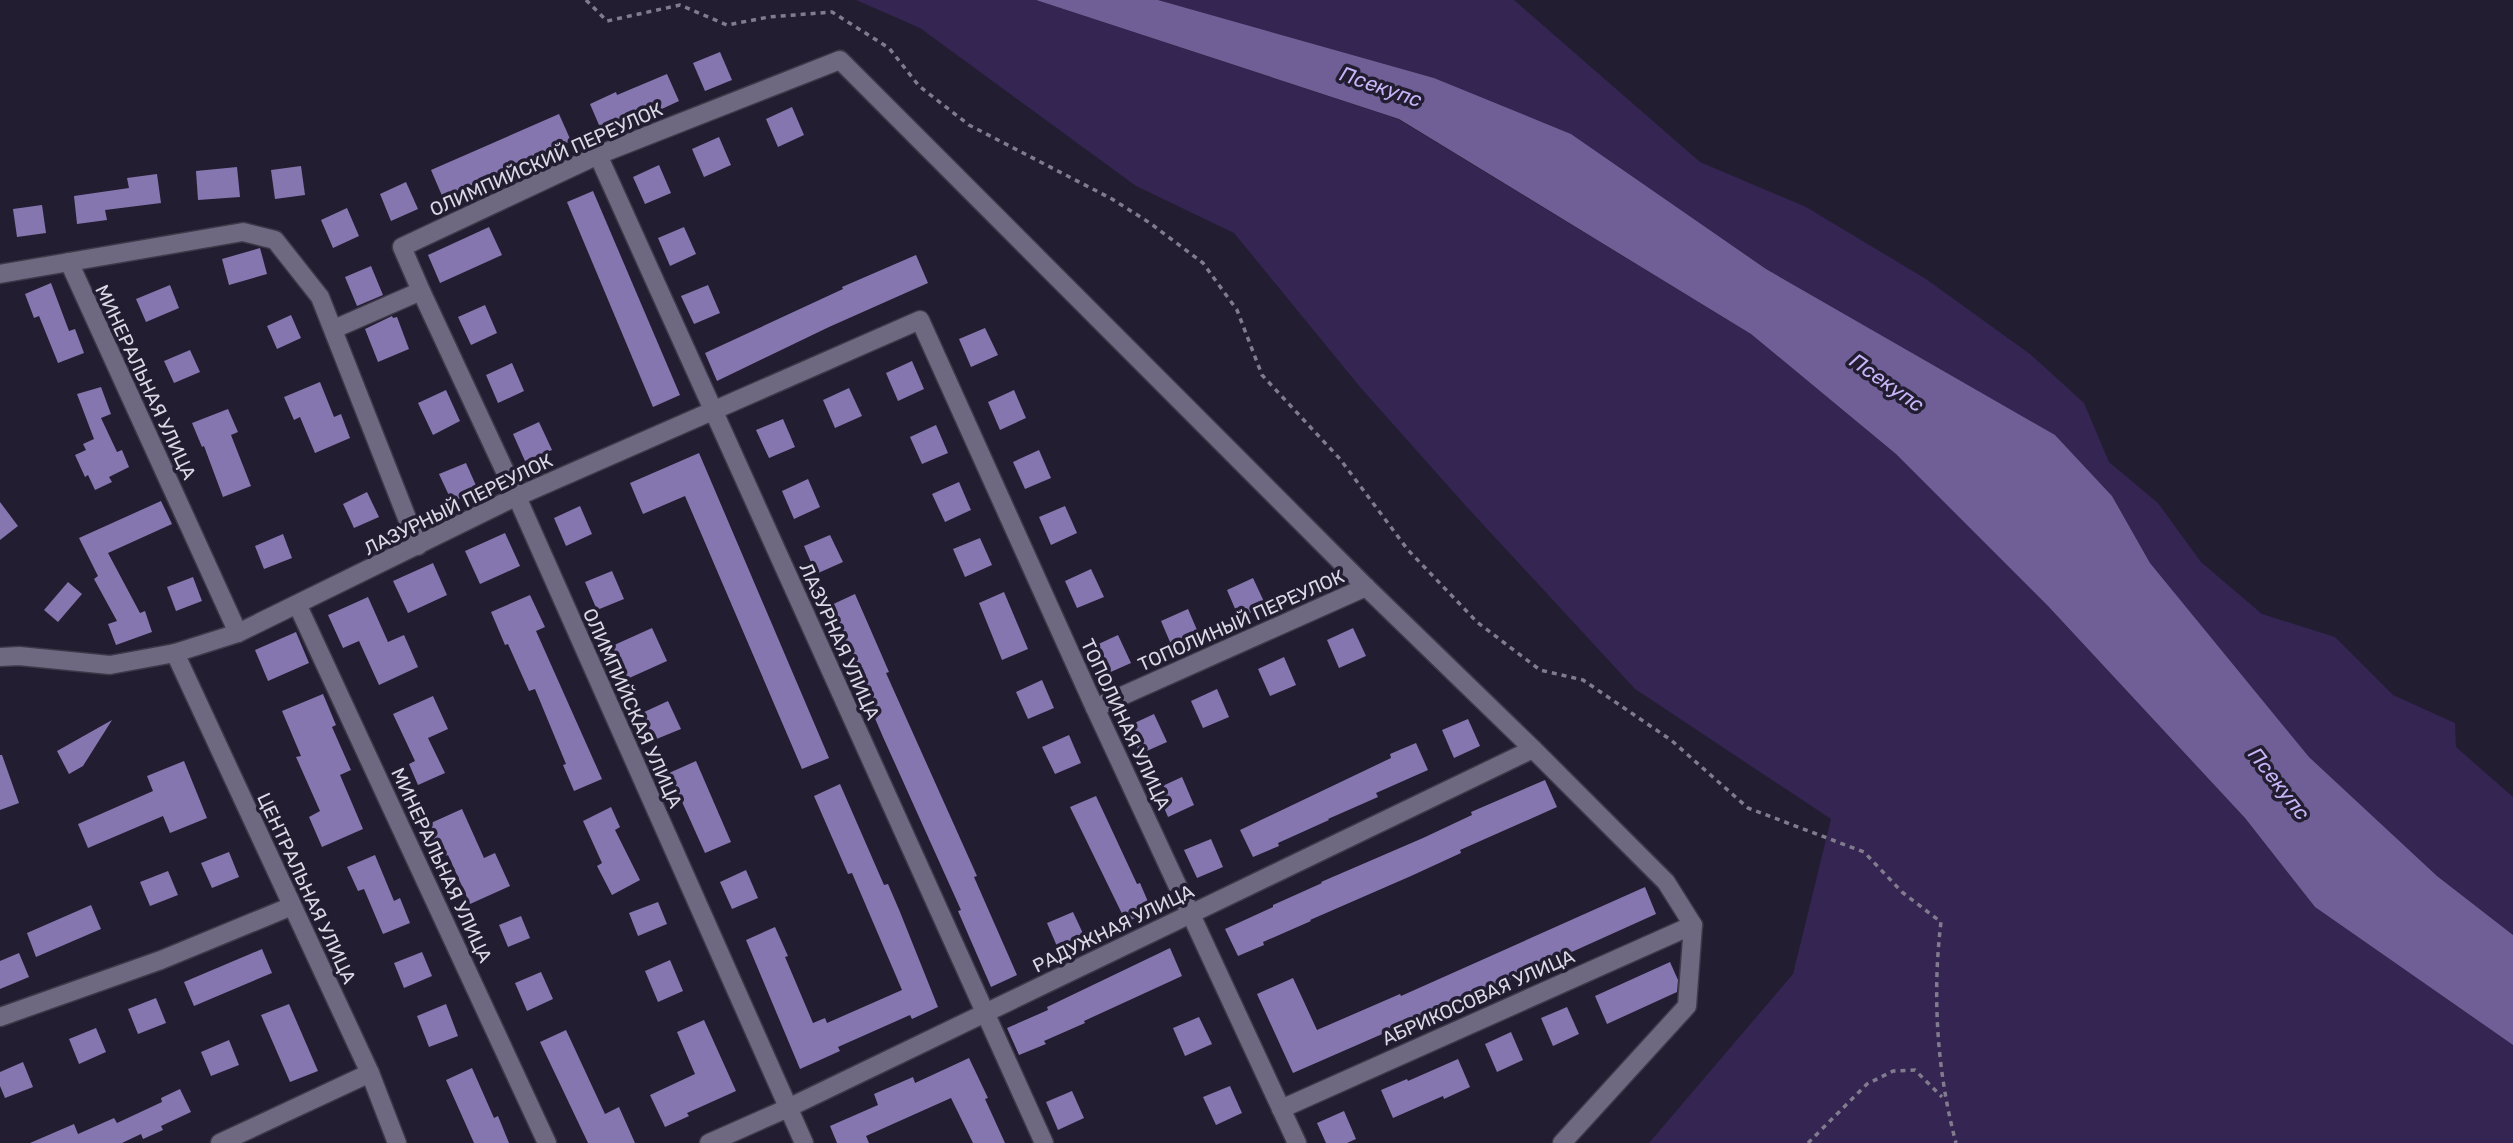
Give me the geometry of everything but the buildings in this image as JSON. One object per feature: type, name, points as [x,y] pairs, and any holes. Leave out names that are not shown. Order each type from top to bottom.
[{"type":"street","name":"ОЛИМПИЙСКИЙ ПЕРЕУЛОК","points":[[421,291],[402,247],[598,155],[840,60],[1366,587]]},
{"type":"street","name":"ЛАЗУРНАЯ УЛИЦА","points":[[598,155],[1044,1143]]},
{"type":"street","points":[[0,274],[243,232],[275,240],[320,297],[418,547]]},
{"type":"street","name":"МИНЕРАЛЬНАЯ УЛИЦА","points":[[69,262],[238,633]]},
{"type":"street","points":[[334,329],[421,291]]},
{"type":"street","name":"ОЛИМПИЙСКАЯ УЛИЦА","points":[[421,291],[517,496],[804,1143]]},
{"type":"street","name":"ЛАЗУРНЫЙ ПЕРЕУЛОК","points":[[0,657],[19,656],[110,665],[174,653],[238,633],[298,606],[517,496],[920,320]]},
{"type":"street","name":"ТОПОЛИНАЯ УЛИЦА","points":[[920,320],[1095,708],[1297,1143]]},
{"type":"street","name":"ТОПОЛИНЫЙ ПЕРЕУЛОК","points":[[1095,708],[1366,587]]},
{"type":"street","points":[[1366,587],[1666,882],[1693,925],[1688,1006],[1562,1143]]},
{"type":"street","name":"МИНЕРАЛЬНАЯ УЛИЦА","points":[[298,606],[547,1143]]},
{"type":"street","name":"ЦЕНТРАЛЬНАЯ УЛИЦА","points":[[174,653],[370,1073],[397,1143]]},
{"type":"street","name":"РАДУЖНАЯ УЛИЦА","points":[[709,1143],[788,1108],[1533,749]]},
{"type":"street","points":[[0,1017],[162,960],[292,906]]},
{"type":"street","name":"АБРИКОСОВАЯ УЛИЦА","points":[[1281,1108],[1693,925]]},
{"type":"street","points":[[220,1143],[370,1073]]},
{"type":"path","points":[[586,0],[607,21],[680,5],[727,25],[769,17],[832,12],[888,48],[919,86],[969,125],[1112,199],[1150,223],[1203,263],[1237,310],[1262,375],[1340,459],[1408,550],[1477,622],[1541,670],[1583,680],[1671,740],[1748,807],[1864,852],[1902,892],[1941,922],[1937,952],[1939,1042],[1944,1098],[1956,1143]]},
{"type":"path","points":[[1808,1143],[1867,1084],[1893,1071],[1915,1070],[1944,1098]]},
{"type":"shaded area","points":[[856,0],[1036,0],[1398,119],[1751,334],[1896,454],[2048,606],[2245,818],[2315,907],[2513,1045],[2513,1143],[1649,1143],[1793,974],[1831,819],[1635,689],[1360,387],[1234,233],[1136,186],[920,28]]},
{"type":"shaded area","points":[[1158,0],[1514,0],[1700,162],[1806,207],[1926,279],[2030,354],[2084,403],[2109,462],[2158,503],[2201,562],[2262,614],[2335,637],[2393,695],[2455,723],[2456,747],[2513,797],[2513,935],[2437,876],[2309,757],[2150,563],[2112,496],[2055,435],[1766,269],[1571,134],[1434,78]]},
{"type":"water","name":"Псекупс","points":[[1036,0],[1158,0],[1434,78],[1571,134],[1766,269],[2055,435],[2112,496],[2150,563],[2309,757],[2437,876],[2513,935],[2513,1045],[2315,907],[2245,818],[2048,606],[1896,454],[1751,334],[1399,119]]}]
